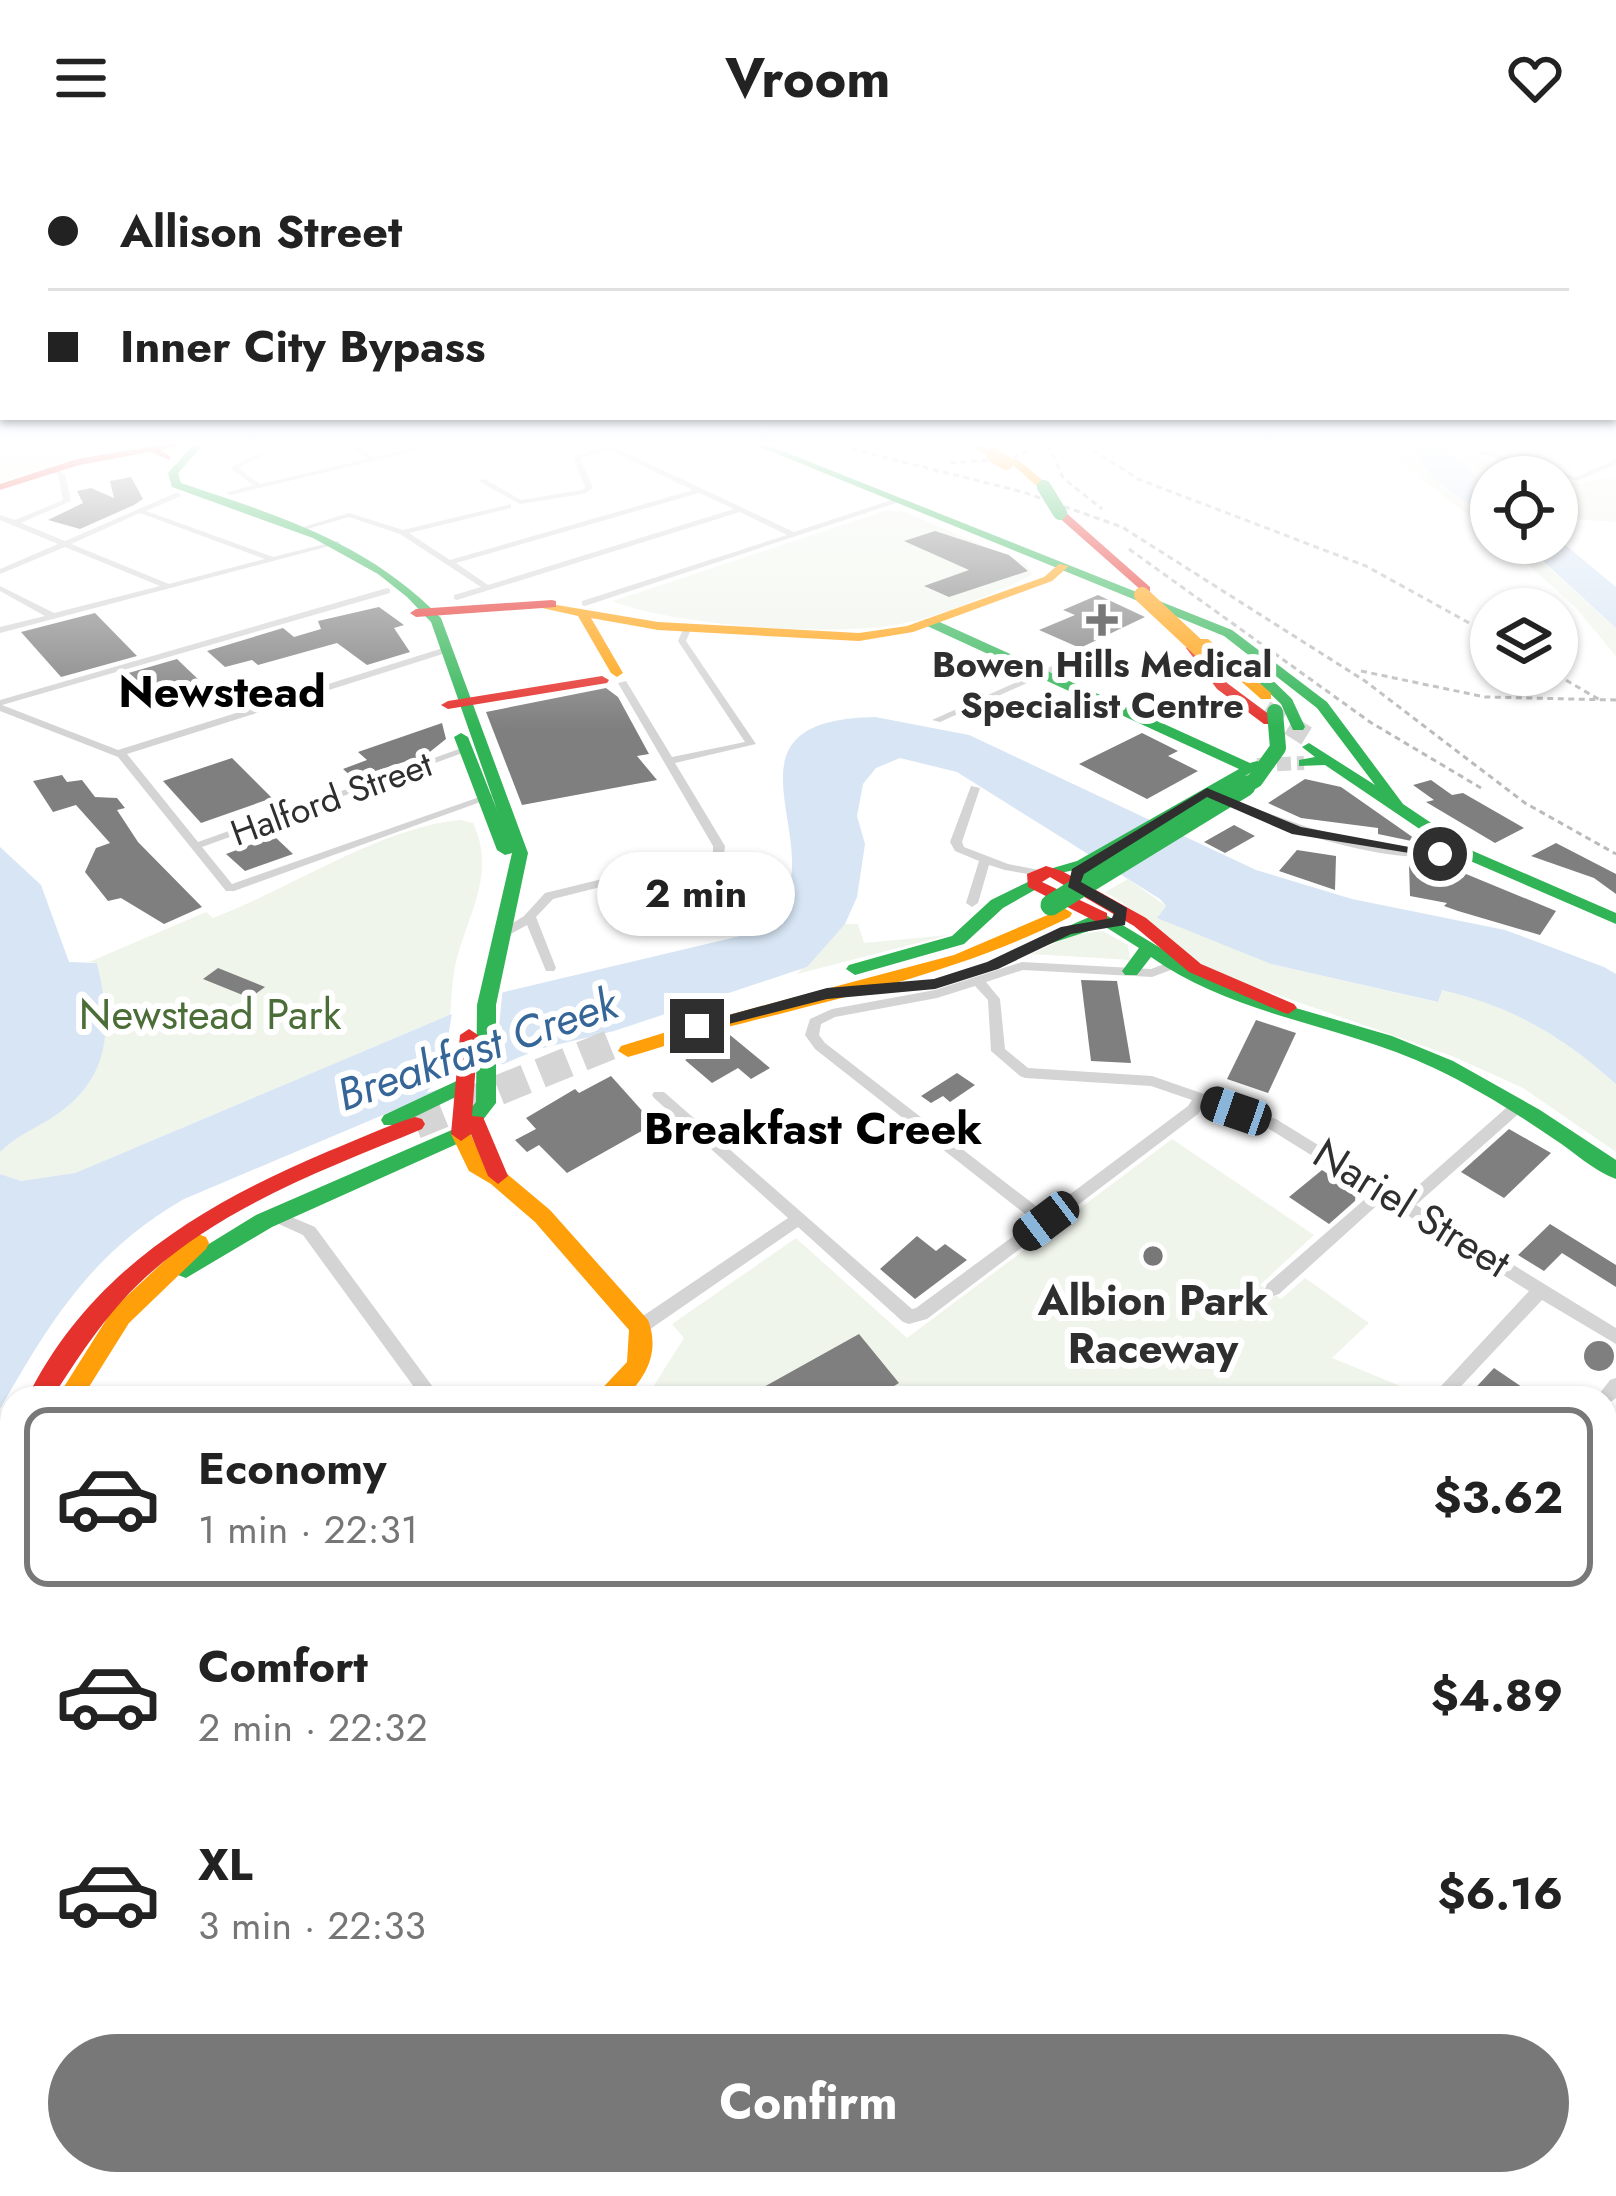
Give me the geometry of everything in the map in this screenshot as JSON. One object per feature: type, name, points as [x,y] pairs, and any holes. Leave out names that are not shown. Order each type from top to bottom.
[{"type":"main road","points":[[321,539],[387,591],[446,603],[539,606],[681,627]]},
{"type":"main road","points":[[321,539],[446,603]]},
{"type":"main road","points":[[989,539],[1051,571],[1173,618],[1300,695],[1305,740]]},
{"type":"main road","points":[[1075,539],[1251,680],[1305,740],[1364,776],[1458,849],[1616,919]]},
{"type":"main road","points":[[595,612],[681,627],[859,637],[929,622],[1051,571],[1237,639],[1322,705],[1364,776]]},
{"type":"main road","points":[[446,603],[439,652],[492,796],[508,871],[483,988],[468,1128],[473,1162],[497,1176],[640,1327],[644,1350],[638,1368],[618,1386]]},
{"type":"main road","points":[[456,704],[614,679],[595,612]]},
{"type":"main road","points":[[929,622],[1253,767],[1053,884],[945,958],[800,988],[624,1046],[754,1010],[980,958],[1053,884],[1255,780],[1278,748],[1305,740]]},
{"type":"main road","points":[[456,704],[466,751],[519,843],[525,909],[483,988]]},
{"type":"main road","points":[[1053,884],[1229,993],[1402,1046],[1519,1105],[1616,1171]]},
{"type":"main road","points":[[1053,884],[1114,920],[1139,961],[1179,964]]},
{"type":"main road","points":[[873,986],[901,990],[950,980],[1114,920]]},
{"type":"main road","points":[[192,1224],[203,1207],[237,1188],[473,1082]]},
{"type":"main road","points":[[45,1386],[64,1348],[103,1297],[192,1224],[423,1128],[226,1225],[173,1261],[97,1349],[77,1386]]},
{"type":"main road","points":[[144,1292],[275,1216],[468,1128]]},
{"type":"street","points":[[53,539],[167,586]]},
{"type":"street","points":[[0,572],[75,539]]},
{"type":"street","points":[[217,539],[272,559]]},
{"type":"street","points":[[0,630],[272,559],[321,539]]},
{"type":"street","points":[[413,539],[447,563]]},
{"type":"street","points":[[447,563],[530,539]]},
{"type":"street","points":[[447,563],[446,603],[647,539]]},
{"type":"street","points":[[595,612],[779,539]]},
{"type":"street","points":[[0,588],[52,616]]},
{"type":"street","points":[[0,705],[387,591]]},
{"type":"street","points":[[670,761],[751,744],[682,641],[681,627]]},
{"type":"street","points":[[119,752],[439,652]]},
{"type":"street","points":[[938,720],[1091,652]]},
{"type":"street","points":[[614,679],[670,761],[719,846],[718,854],[741,884]]},
{"type":"street","points":[[0,705],[119,752],[224,886],[237,889],[492,796]]},
{"type":"street","name":"Halford Street","points":[[196,846],[466,751]]},
{"type":"street","points":[[975,788],[957,846],[1053,884]]},
{"type":"street","points":[[1207,792],[1301,832],[1433,853],[1458,849]]},
{"type":"street","points":[[550,968],[525,909],[587,884],[718,854]]},
{"type":"street","points":[[972,903],[984,860]]},
{"type":"street","points":[[1046,1221],[820,1046],[812,1034],[815,1022],[828,1014],[913,1000],[1022,966],[1139,961]]},
{"type":"street","name":"Nariel Street","points":[[979,982],[994,999],[998,1051],[1019,1071],[1142,1079],[1306,1140],[1616,1337]]},
{"type":"street","points":[[659,1095],[909,1317],[921,1314],[1046,1221],[1193,1110],[1201,1098]]},
{"type":"street","points":[[1407,1204],[1519,1105]]},
{"type":"street","points":[[1273,1289],[1385,1190]]},
{"type":"street","points":[[309,1231],[317,1198]]},
{"type":"street","points":[[275,1216],[309,1231],[423,1386]]},
{"type":"street","points":[[640,1327],[797,1220]]},
{"type":"street","points":[[1450,1386],[1541,1290]]},
{"type":"green space","points":[[800,539],[968,539],[1026,564],[1032,575],[933,616],[872,628],[713,623],[613,601]]},
{"type":"green space","points":[[1527,564],[1544,564],[1571,588],[1554,588]]},
{"type":"green space","points":[[1578,594],[1616,628],[1616,656],[1578,611]]},
{"type":"green space","name":"Newstead Park","points":[[460,820],[473,823],[482,858],[474,907],[455,965],[450,1015],[75,1173],[21,1181],[0,1174],[0,1152],[80,1095],[100,1061],[104,1004],[97,963],[89,962],[206,912],[213,918],[399,834]]},
{"type":"green space","points":[[1128,879],[1166,906],[1158,917],[1271,964],[1437,1002],[1441,989],[1490,1004],[1534,1025],[1616,1084],[1616,1152],[1523,1088],[1452,1056],[1218,974],[1105,892]]},
{"type":"green space","points":[[845,924],[858,924],[864,943],[949,935],[797,974]]},
{"type":"green space","points":[[1103,931],[1128,945],[1130,960],[1031,954],[1073,935]]},
{"type":"green space","name":"Albion Park Raceway","points":[[1172,1139],[1314,1235],[1260,1285],[1281,1299],[1305,1278],[1369,1323],[1332,1358],[1400,1386],[654,1386],[684,1338],[672,1324],[796,1238],[907,1338]]},
{"type":"water","points":[[1578,555],[1616,587],[1616,628],[1578,593],[1578,588],[1546,564],[1578,564]]},
{"type":"water","name":"Breakfast Creek","points":[[875,717],[969,735],[1256,870],[1352,899],[1505,930],[1604,967],[1616,974],[1616,1084],[1556,1038],[1491,1005],[1442,990],[1438,1002],[1271,964],[1157,918],[1166,906],[1160,899],[957,772],[900,758],[876,768],[863,784],[857,816],[865,844],[857,897],[845,924],[807,967],[614,1031],[539,1049],[184,1199],[99,1265],[56,1317],[14,1386],[0,1386],[0,1174],[21,1181],[75,1173],[504,992],[749,934],[771,924],[768,918],[787,892],[792,862],[784,766],[795,741],[823,724]]},
{"type":"water","points":[[0,847],[41,885],[69,962],[97,963],[106,1023],[100,1060],[80,1094],[0,1152]]},
{"type":"pier","points":[[503,986],[496,1057],[506,1070],[426,1093],[442,1074],[453,1007]]},
{"type":"building","points":[[960,539],[1009,555],[1028,571],[949,597],[924,586],[969,570],[904,541]]},
{"type":"building","name":"Bowen Hills Medical Specialist Centre","points":[[1098,595],[1145,617],[1080,648],[1039,630],[1075,615],[1063,610]]},
{"type":"building","points":[[379,607],[404,625],[394,628],[410,652],[367,665],[337,643],[258,665],[252,660],[225,667],[207,651],[283,628],[294,637],[321,629],[318,621]]},
{"type":"building","points":[[95,613],[137,656],[61,677],[21,632]]},
{"type":"building","points":[[177,659],[201,682],[148,698],[125,674]]},
{"type":"building","points":[[606,688],[618,697],[649,754],[637,756],[657,780],[522,805],[486,712]]},
{"type":"building","points":[[442,723],[446,739],[426,755],[353,778],[343,769],[367,760],[358,752]]},
{"type":"building","points":[[1142,733],[1178,751],[1168,756],[1198,771],[1147,799],[1079,764]]},
{"type":"building","points":[[232,758],[272,798],[201,823],[163,781]]},
{"type":"building","points":[[62,775],[67,782],[82,780],[95,797],[117,798],[125,808],[117,810],[138,842],[202,907],[164,924],[121,898],[108,901],[85,872],[96,848],[110,843],[76,805],[53,812],[33,781]]},
{"type":"building","points":[[1305,779],[1341,787],[1421,843],[1378,834],[1378,828],[1301,818],[1268,803]]},
{"type":"building","points":[[1431,780],[1452,795],[1463,793],[1524,828],[1495,843],[1426,802],[1434,800],[1413,785]]},
{"type":"building","points":[[1234,825],[1255,836],[1225,853],[1204,842]]},
{"type":"building","points":[[274,836],[293,854],[245,871],[226,854]]},
{"type":"building","points":[[1556,843],[1616,874],[1616,894],[1594,878],[1531,856]]},
{"type":"building","points":[[1297,850],[1336,856],[1335,890],[1279,871]]},
{"type":"building","points":[[1409,864],[1466,874],[1556,911],[1540,935],[1444,906],[1447,903],[1410,896]]},
{"type":"building","points":[[218,968],[265,987],[250,998],[203,979]]},
{"type":"building","points":[[1081,980],[1117,981],[1131,1063],[1091,1061]]},
{"type":"building","points":[[1256,1020],[1296,1033],[1268,1093],[1227,1079]]},
{"type":"building","points":[[730,1035],[770,1068],[751,1079],[738,1068],[712,1083],[685,1060]]},
{"type":"building","points":[[957,1073],[975,1085],[950,1102],[943,1096],[931,1103],[921,1096]]},
{"type":"building","points":[[611,1076],[654,1124],[567,1173],[539,1145],[527,1152],[515,1140],[536,1129],[526,1118],[575,1089],[579,1093]]},
{"type":"building","points":[[1509,1129],[1551,1153],[1504,1198],[1461,1172]]},
{"type":"building","points":[[1322,1170],[1356,1192],[1355,1201],[1329,1224],[1289,1197]]},
{"type":"building","points":[[1550,1224],[1616,1265],[1616,1287],[1562,1253],[1544,1271],[1518,1255]]},
{"type":"building","points":[[917,1236],[936,1251],[945,1244],[967,1260],[915,1299],[880,1269]]},
{"type":"building","points":[[859,1334],[899,1383],[894,1386],[766,1386]]},
{"type":"building","points":[[1599,1341],[1614,1356],[1599,1371],[1584,1356]]},
{"type":"building","points":[[1494,1368],[1520,1386],[1477,1386]]},
{"type":"tunnel","points":[[1265,710],[1310,738]]},
{"type":"tunnel","points":[[1257,765],[1304,763]]},
{"type":"tunnel","points":[[415,1124],[620,1041]]},
{"type":"railway","points":[[1141,539],[1365,681],[1525,803],[1616,854]]},
{"type":"railway","points":[[1296,539],[1366,566],[1470,623]]},
{"type":"railway","points":[[1129,549],[1370,722],[1481,788]]},
{"type":"railway","points":[[1361,671],[1485,697],[1599,700]]},
{"type":"railway","points":[[1578,687],[1599,700]]},
{"type":"railway","points":[[1599,700],[1616,700]]},
{"type":"traffic: fast","points":[[324,539],[382,571],[437,621],[520,853],[486,1005],[486,1103],[461,1134]]},
{"type":"traffic: fast","points":[[995,539],[1228,633],[1322,705],[1396,803]]},
{"type":"traffic: fast","points":[[929,622],[1249,768]]},
{"type":"traffic: fast","points":[[1258,674],[1287,702],[1298,727]]},
{"type":"traffic: fast","points":[[1051,905],[1255,780],[1278,748],[1275,712]]},
{"type":"traffic: fast","points":[[461,737],[505,850]]},
{"type":"traffic: fast","points":[[1309,747],[1467,854],[1616,919]]},
{"type":"traffic: fast","points":[[1304,763],[1328,760]]},
{"type":"traffic: fast","points":[[1052,873],[1083,864],[1257,765]]},
{"type":"traffic: fast","points":[[855,969],[958,940],[997,904],[1034,884]]},
{"type":"traffic: fast","points":[[1101,917],[1209,985],[1385,1040],[1446,1066],[1533,1115],[1616,1171]]},
{"type":"traffic: fast","points":[[1043,941],[1101,921]]},
{"type":"traffic: fast","points":[[1131,971],[1147,950]]},
{"type":"traffic: fast","points":[[391,1120],[463,1085]]},
{"type":"traffic: fast","points":[[186,1269],[264,1221],[461,1134]]},
{"type":"traffic: slow","points":[[539,606],[658,626],[859,637],[909,629],[1048,579],[1063,566]]},
{"type":"traffic: slow","points":[[1142,595],[1202,651]]},
{"type":"traffic: slow","points":[[584,616],[617,673]]},
{"type":"traffic: slow","points":[[1204,642],[1266,696]]},
{"type":"traffic: slow","points":[[628,1051],[960,959],[1064,913]]},
{"type":"traffic: slow","points":[[461,1134],[476,1166],[543,1216],[640,1327],[640,1359],[620,1386]]},
{"type":"traffic: slow","points":[[77,1386],[121,1316],[198,1243]]},
{"type":"traffic: jam","points":[[1090,539],[1146,589]]},
{"type":"traffic: jam","points":[[416,613],[552,604]]},
{"type":"traffic: jam","points":[[1192,648],[1222,686],[1269,721]]},
{"type":"traffic: jam","points":[[448,705],[602,680]]},
{"type":"traffic: jam","points":[[1101,917],[1034,884],[1033,877],[1046,871],[1056,874],[1140,922],[1195,968],[1288,1008]]},
{"type":"traffic: jam","points":[[461,1134],[469,1035]]},
{"type":"traffic: jam","points":[[476,1122],[498,1176]]},
{"type":"traffic: jam","points":[[47,1386],[76,1340],[115,1294],[199,1224],[297,1173],[415,1124]]},
{"type":"place","name":"Bowen Hills Medical Specialist Centre","points":[[1102,620]]},
{"type":"place","name":"Albion Park Raceway","points":[[1153,1256]]},
{"type":"district","name":"Newstead","points":[[222,691]]},
{"type":"district","name":"Breakfast Creek","points":[[813,1128]]},
{"type":"route","points":[[697,1026],[827,994],[873,986],[891,990],[935,984],[993,966],[1067,930],[1101,921],[1120,922],[1125,915],[1122,911],[1073,884],[1077,872],[1083,864],[1207,792],[1297,831],[1440,854]]}]
